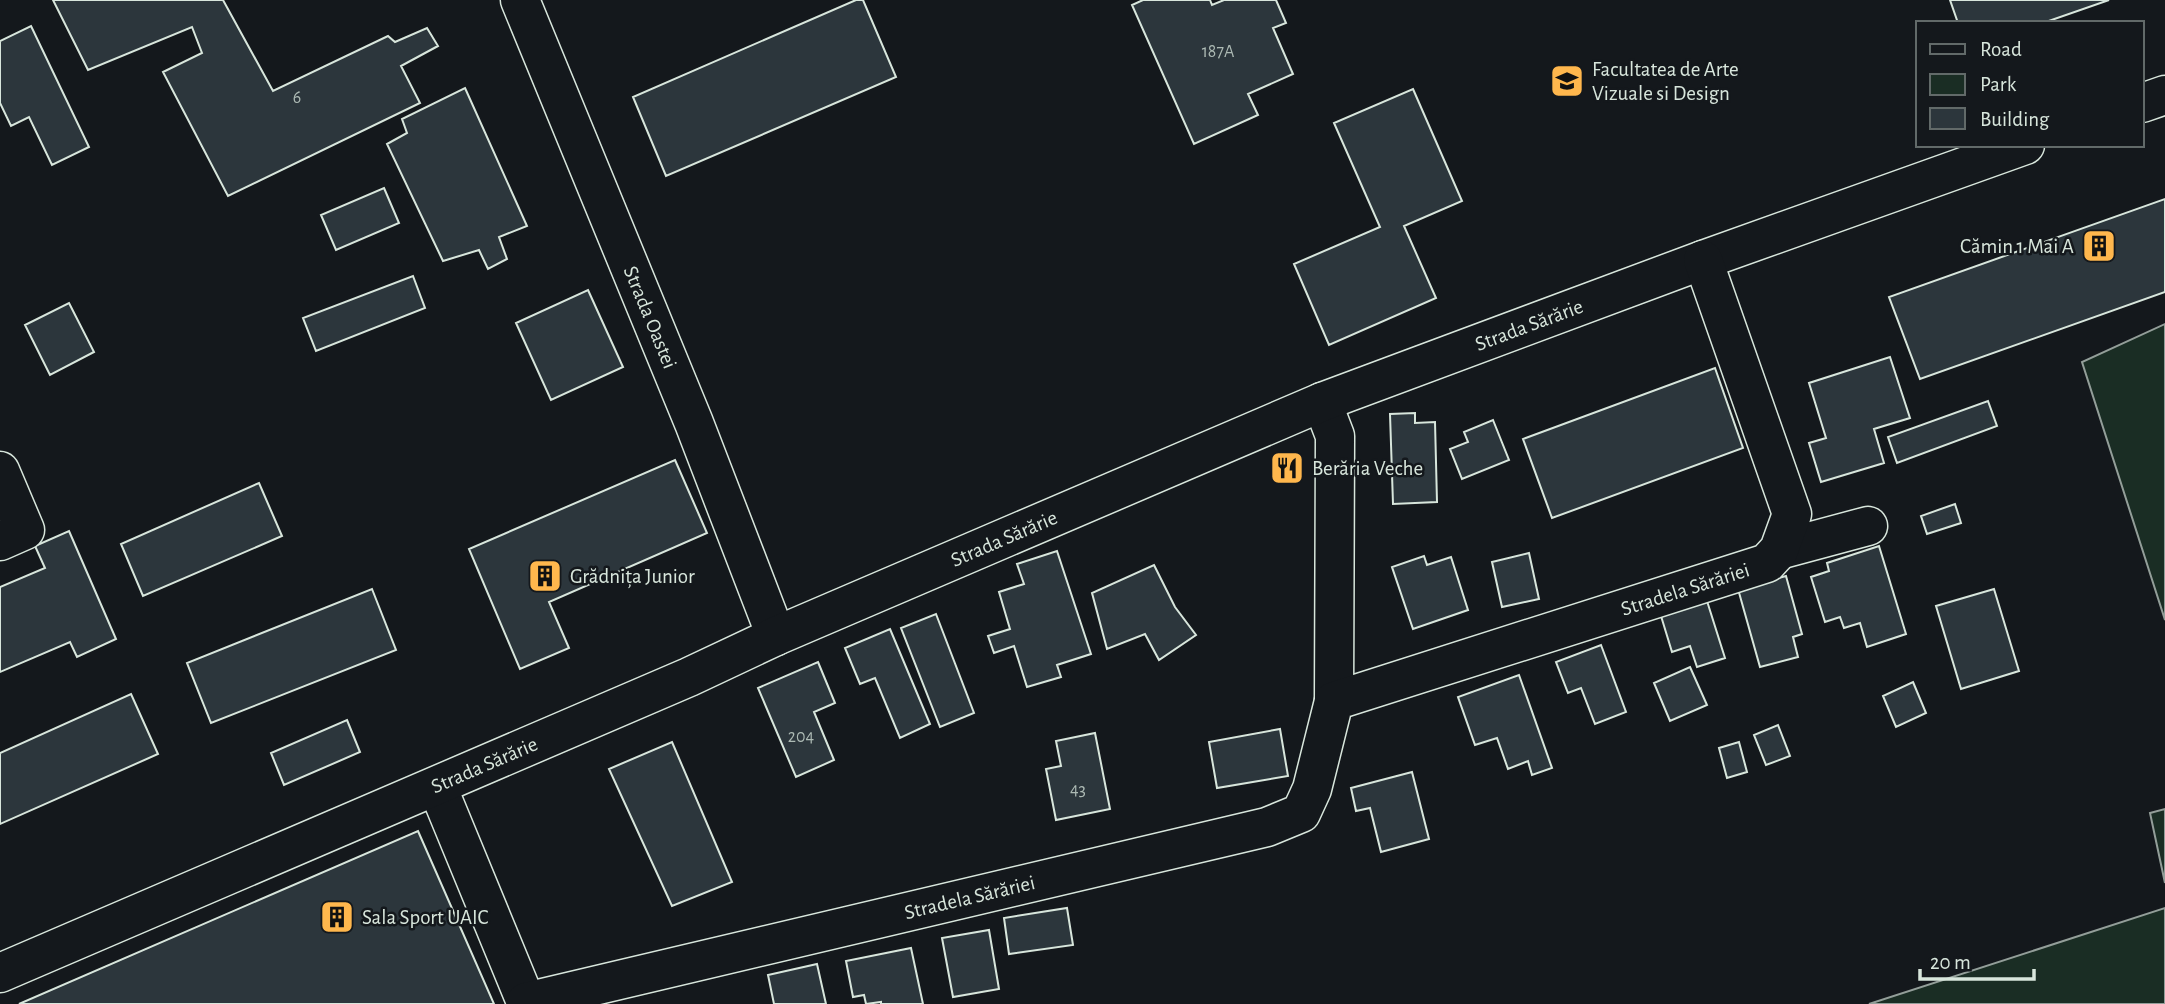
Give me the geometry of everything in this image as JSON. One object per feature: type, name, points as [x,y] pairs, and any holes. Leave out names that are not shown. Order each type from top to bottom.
[{"type":"street","name":"Strada Oastei","points":[[520,0],[694,423],[776,636]]},
{"type":"street","points":[[2144,102],[2165,95]]},
{"type":"street","name":"Strada Sărărie","points":[[0,973],[1322,402],[1703,260],[2019,147]]},
{"type":"street","points":[[1703,260],[1792,514],[1779,550]]},
{"type":"street","name":"Stradela Sărăriei","points":[[527,1003],[1267,827],[1301,813],[1312,789],[1334,701],[1335,436],[1322,402]]},
{"type":"street","points":[[0,471],[25,530],[0,541]]},
{"type":"street","points":[[1779,550],[1868,526]]},
{"type":"street","name":"Stradela Sărăriei","points":[[1334,701],[1739,574],[1767,564],[1779,550]]},
{"type":"street","points":[[437,786],[527,1003]]},
{"type":"green space","points":[[2165,324],[2165,620],[2082,362]]},
{"type":"green space","points":[[2165,809],[2165,883],[2150,813]]},
{"type":"green space","points":[[2165,908],[2165,1004],[1869,1004]]},
{"type":"building","points":[[53,0],[223,0],[273,91],[388,36],[395,42],[427,28],[438,46],[401,66],[420,103],[228,196],[163,72],[202,53],[192,27],[88,70]]},
{"type":"building","points":[[856,0],[863,0],[896,77],[666,176],[633,97]]},
{"type":"building","points":[[1143,0],[1210,0],[1212,5],[1224,0],[1276,0],[1286,23],[1273,28],[1293,74],[1248,94],[1258,115],[1194,144],[1132,5]]},
{"type":"building","points":[[1950,0],[2109,0],[2049,21],[1957,21]]},
{"type":"building","points":[[31,26],[89,147],[52,165],[29,117],[11,126],[0,103],[0,41]]},
{"type":"building","points":[[465,88],[527,226],[499,237],[507,259],[488,269],[479,250],[443,261],[387,144],[407,133],[402,119]]},
{"type":"building","points":[[1413,89],[1462,201],[1404,226],[1436,298],[1329,345],[1294,264],[1380,227],[1334,123]]},
{"type":"building","points":[[384,188],[399,223],[336,250],[321,215]]},
{"type":"building","name":"Cămin 1 Mai A","points":[[2165,199],[2165,292],[1920,379],[1889,297]]},
{"type":"building","points":[[413,276],[425,308],[316,351],[303,318]]},
{"type":"building","points":[[588,290],[623,367],[551,400],[516,323]]},
{"type":"building","points":[[69,303],[94,352],[50,375],[25,325]]},
{"type":"building","points":[[1890,357],[1910,418],[1874,429],[1884,463],[1821,482],[1809,443],[1826,438],[1809,383]]},
{"type":"building","points":[[1715,368],[1743,448],[1552,518],[1523,439]]},
{"type":"building","points":[[1988,401],[1997,426],[1897,463],[1888,437]]},
{"type":"building","points":[[1415,413],[1415,423],[1435,422],[1437,502],[1393,504],[1390,414]]},
{"type":"building","points":[[1493,420],[1509,460],[1462,479],[1450,449],[1468,442],[1464,432]]},
{"type":"building","name":"Grădnița Junior","points":[[675,460],[707,533],[549,602],[569,648],[520,669],[469,549]]},
{"type":"building","points":[[259,483],[282,536],[143,596],[121,544]]},
{"type":"building","points":[[1955,504],[1961,523],[1927,534],[1921,516]]},
{"type":"building","points":[[69,531],[116,639],[77,657],[70,642],[0,672],[0,587],[45,568],[35,546]]},
{"type":"building","points":[[1879,546],[1906,634],[1867,647],[1860,623],[1844,628],[1840,617],[1825,622],[1811,577],[1829,571],[1827,563]]},
{"type":"building","points":[[1057,551],[1091,654],[1057,665],[1061,677],[1027,687],[1014,646],[994,653],[988,636],[1010,629],[999,592],[1024,584],[1017,564]]},
{"type":"building","points":[[1529,553],[1539,599],[1502,607],[1492,562]]},
{"type":"building","points":[[1424,556],[1427,565],[1451,557],[1468,610],[1413,629],[1392,567]]},
{"type":"building","points":[[1154,565],[1175,607],[1196,635],[1159,660],[1145,634],[1107,649],[1092,593]]},
{"type":"building","points":[[1786,576],[1802,634],[1793,637],[1798,657],[1760,667],[1738,589]]},
{"type":"building","points":[[372,589],[396,650],[211,723],[187,663]]},
{"type":"building","points":[[1994,589],[2019,671],[1961,689],[1936,606]]},
{"type":"building","points":[[1707,601],[1725,658],[1697,667],[1690,646],[1672,652],[1661,616]]},
{"type":"building","points":[[936,614],[974,713],[940,727],[901,628]]},
{"type":"building","points":[[890,629],[930,724],[900,738],[875,678],[860,684],[845,648]]},
{"type":"building","points":[[1601,645],[1626,712],[1595,724],[1581,688],[1568,693],[1556,662]]},
{"type":"building","points":[[818,662],[835,703],[814,712],[834,760],[796,777],[758,688]]},
{"type":"building","points":[[1690,667],[1707,705],[1670,721],[1654,683]]},
{"type":"building","points":[[1519,675],[1552,768],[1532,775],[1528,761],[1508,769],[1497,738],[1475,745],[1458,697]]},
{"type":"building","points":[[1913,682],[1926,713],[1896,727],[1883,696]]},
{"type":"building","points":[[131,694],[158,754],[0,824],[0,753]]},
{"type":"building","points":[[347,720],[360,752],[284,785],[271,753]]},
{"type":"building","points":[[1778,725],[1790,756],[1766,765],[1754,735]]},
{"type":"building","points":[[1280,729],[1288,776],[1217,788],[1209,742]]},
{"type":"building","points":[[1095,733],[1110,809],[1056,820],[1046,769],[1061,766],[1056,741]]},
{"type":"building","points":[[672,742],[732,882],[672,906],[609,769]]},
{"type":"building","points":[[1739,742],[1747,772],[1727,778],[1719,748]]},
{"type":"building","points":[[1412,772],[1429,839],[1381,852],[1370,808],[1356,811],[1351,788]]},
{"type":"building","name":"Sala Sport UAIC","points":[[418,831],[494,1004],[19,1004]]},
{"type":"building","points":[[1067,908],[1073,945],[1009,954],[1004,918]]},
{"type":"building","points":[[989,930],[999,989],[953,997],[942,938]]},
{"type":"building","points":[[911,948],[923,1004],[866,1004],[864,995],[853,997],[846,961]]},
{"type":"building","points":[[817,964],[826,1004],[774,1004],[768,975]]},
{"type":"place","name":"Facultatea de Arte Vizuale si Design","points":[[1567,81]]},
{"type":"place","name":"Cămin 1 Mai A","points":[[2099,246]]},
{"type":"place","name":"Berăria Veche","points":[[1287,468]]},
{"type":"place","name":"Grădnița Junior","points":[[545,576]]},
{"type":"place","name":"Sala Sport UAIC","points":[[337,917]]}]
